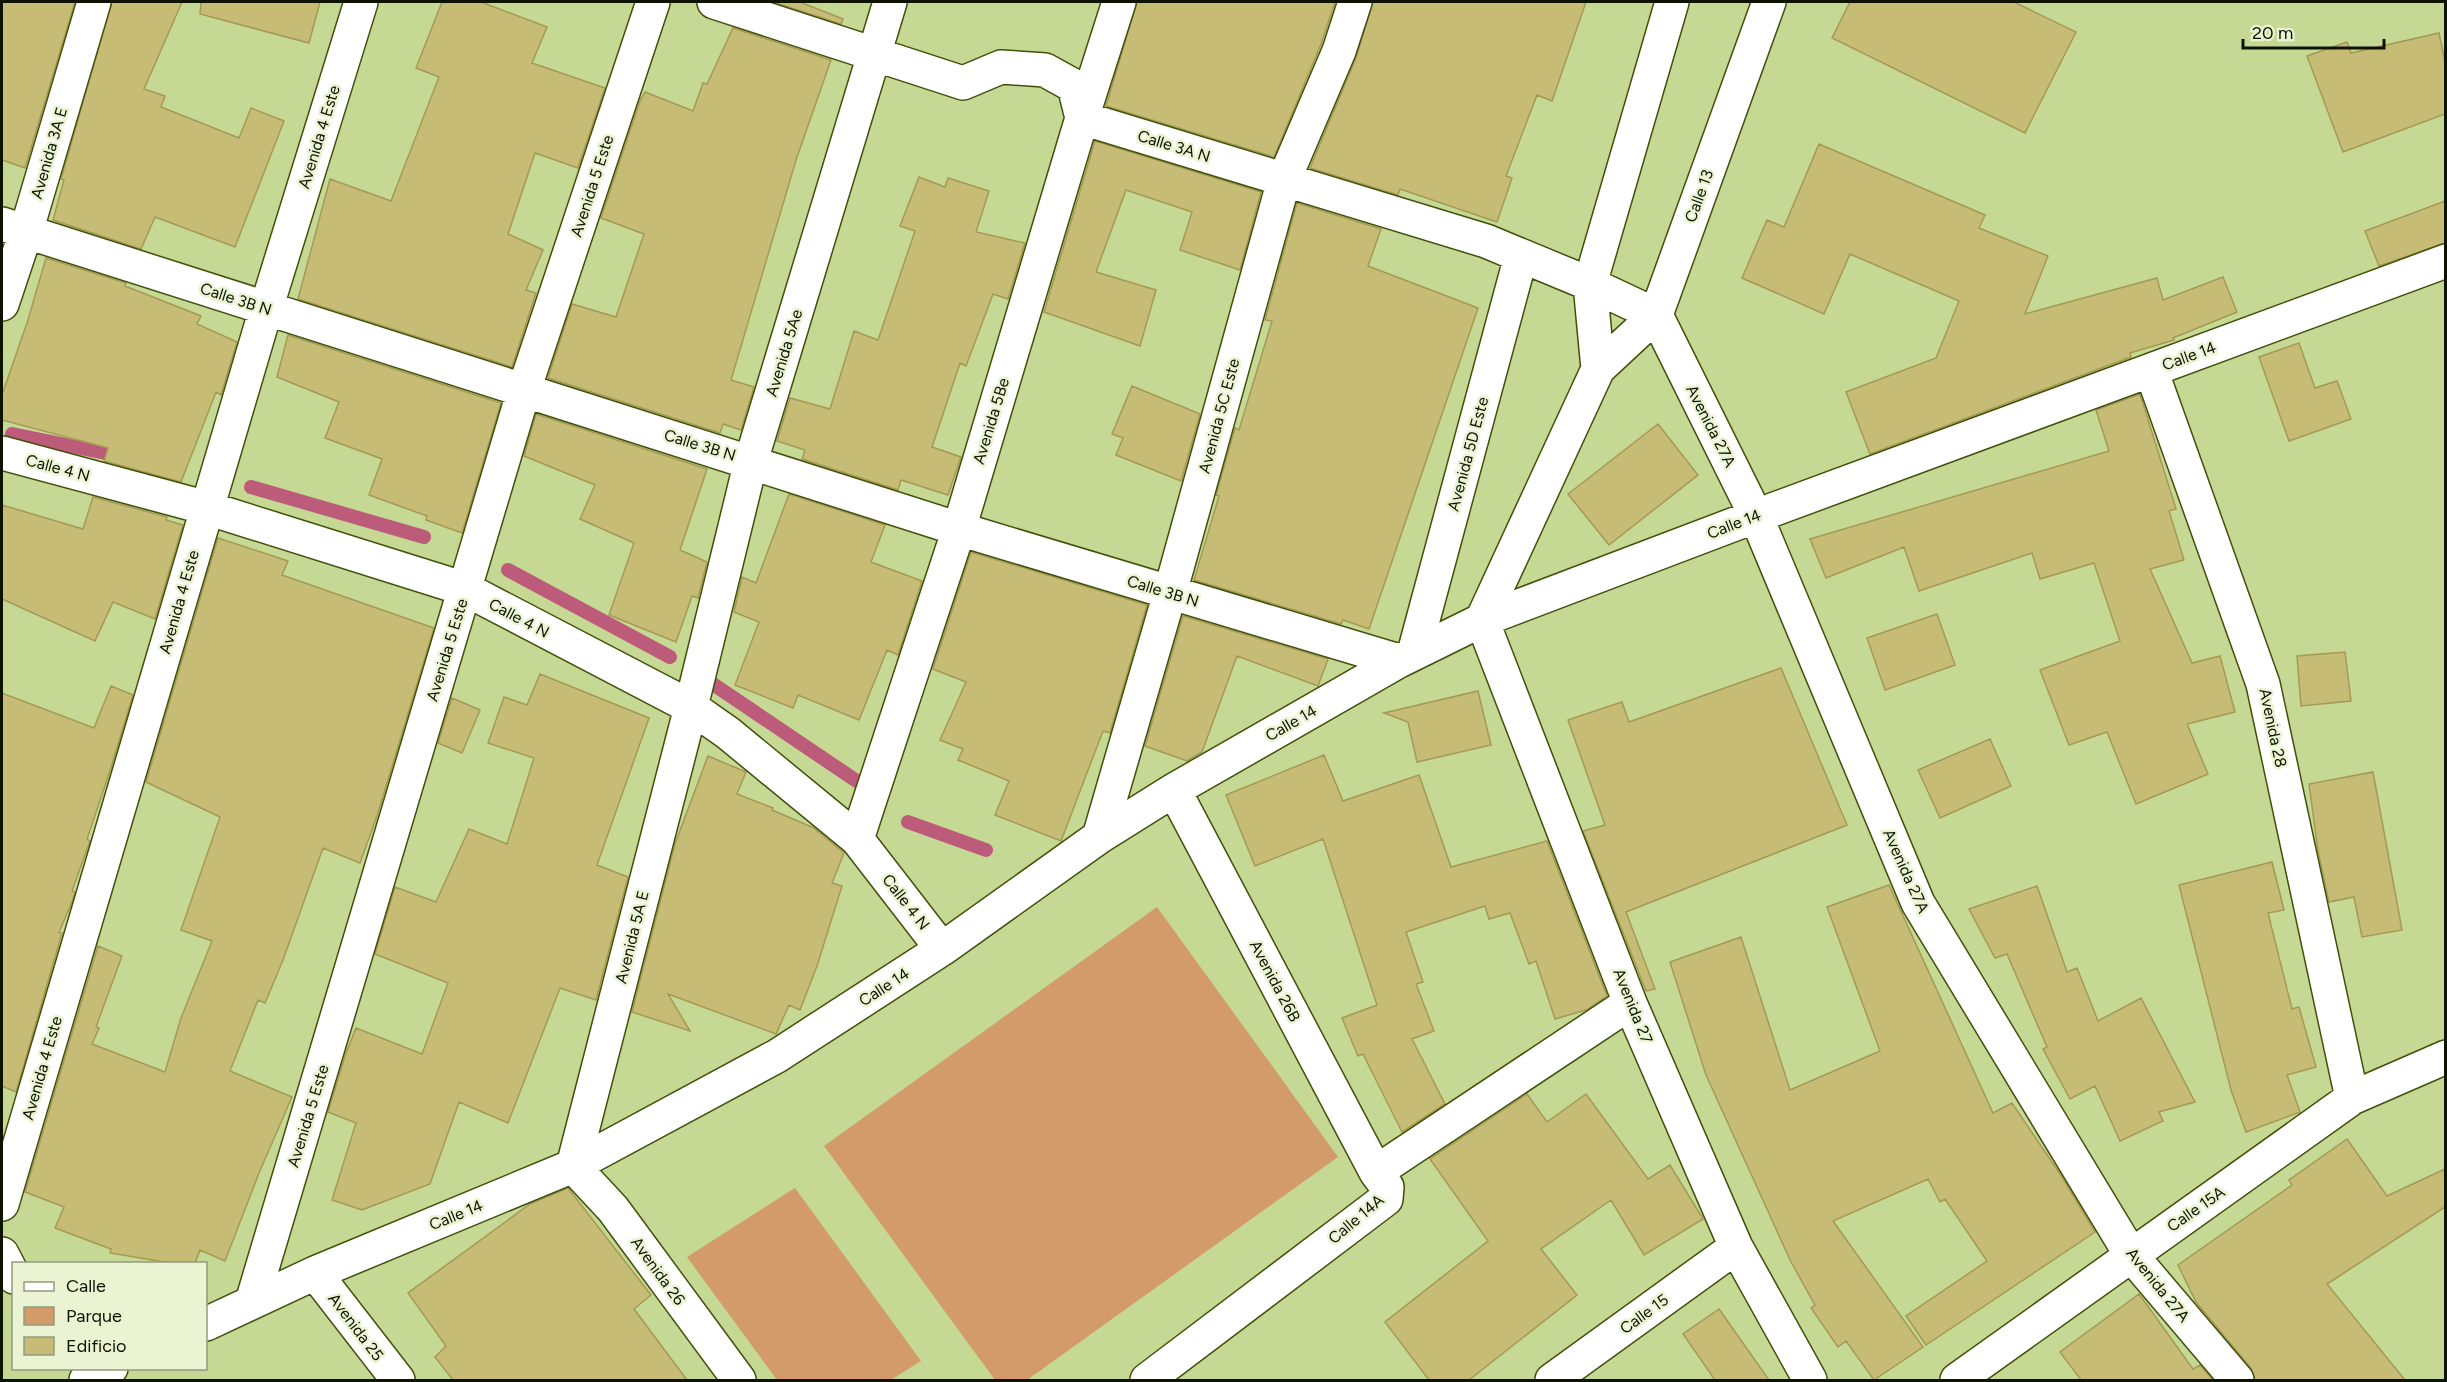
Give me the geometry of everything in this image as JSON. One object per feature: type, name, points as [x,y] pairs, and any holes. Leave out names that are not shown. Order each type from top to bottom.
[{"type":"street","name":"Avenida 3A E","points":[[2,303],[14,228],[94,2]]},
{"type":"street","name":"Avenida 4 Este","points":[[2,1204],[266,309],[361,2]]},
{"type":"street","name":"Avenida 5 Este","points":[[252,1302],[524,390],[653,2]]},
{"type":"street","points":[[714,2],[873,56],[963,83],[1001,67],[1045,70],[1074,86],[1082,118]]},
{"type":"street","name":"Avenida 5Ae","points":[[691,707],[751,461],[890,2]]},
{"type":"street","name":"Avenida 5Be","points":[[857,839],[959,529],[1119,2]]},
{"type":"street","name":"Avenida 5C Este","points":[[1099,837],[1170,593],[1284,180],[1339,51],[1354,2]]},
{"type":"street","points":[[1598,369],[1590,284],[1672,2]]},
{"type":"street","name":"Calle 13","points":[[1482,620],[1598,369],[1656,315],[1769,2]]},
{"type":"street","name":"Calle 3A N","points":[[1082,118],[1486,241],[1590,284],[1656,315]]},
{"type":"street","name":"Calle 3B N","points":[[14,228],[959,529],[1170,593],[1407,657]]},
{"type":"street","name":"Avenida 5D Este","points":[[1407,657],[1521,256]]},
{"type":"street","name":"Calle 14","points":[[207,1324],[315,1273],[573,1166],[777,1056],[942,949],[1099,837],[1174,790],[1407,657],[1482,620],[2445,261]]},
{"type":"street","name":"Avenida 27A","points":[[1656,315],[1756,516],[1918,903],[2131,1255],[2237,1380]]},
{"type":"street","name":"Avenida 28","points":[[2151,370],[2264,684],[2352,1098]]},
{"type":"street","name":"Calle 4 N","points":[[2,453],[207,508],[465,589],[691,707],[728,733],[857,839],[942,949]]},
{"type":"street","name":"Avenida 27","points":[[1482,620],[1630,1003],[1736,1247],[1810,1380]]},
{"type":"street","name":"Avenida 5A E","points":[[573,1166],[691,707]]},
{"type":"street","name":"Avenida 26B","points":[[1174,790],[1376,1172]]},
{"type":"street","name":"Calle 14A","points":[[1147,1380],[1386,1199],[1387,1187],[1376,1172],[1630,1003]]},
{"type":"street","name":"Calle 15A","points":[[1957,1380],[2352,1098],[2445,1057]]},
{"type":"street","name":"Avenida 26","points":[[573,1166],[613,1209],[739,1380]]},
{"type":"street","name":"Calle 15","points":[[1552,1380],[1736,1247]]},
{"type":"street","points":[[2,1254],[12,1273]]},
{"type":"street","name":"Avenida 25","points":[[315,1273],[398,1380]]},
{"type":"street","points":[[86,1380],[107,1370]]},
{"type":"green space","points":[[1157,907],[1338,1157],[1027,1380],[995,1380],[824,1146]]},
{"type":"green space","points":[[795,1188],[921,1361],[891,1380],[777,1380],[687,1257]]},
{"type":"building","points":[[2,2],[75,2],[25,168],[2,160]]},
{"type":"building","points":[[112,2],[182,2],[144,89],[165,96],[161,107],[239,138],[251,108],[284,121],[235,247],[155,217],[141,249],[53,220],[64,180],[61,179]]},
{"type":"building","points":[[201,2],[320,2],[309,43],[200,14]]},
{"type":"building","points":[[442,2],[481,2],[547,27],[532,63],[605,88],[578,168],[535,153],[508,234],[543,250],[526,290],[536,293],[512,367],[298,299],[330,179],[391,201],[439,77],[416,68]]},
{"type":"building","points":[[773,2],[800,2],[843,19],[841,24]]},
{"type":"building","points":[[1137,2],[1335,2],[1321,44],[1274,157],[1106,106]]},
{"type":"building","points":[[1373,2],[1586,2],[1552,101],[1537,95],[1506,176],[1512,178],[1497,222],[1400,189],[1398,195],[1310,168],[1356,58]]},
{"type":"building","points":[[1850,2],[2014,2],[2076,32],[2025,133],[1832,38]]},
{"type":"building","points":[[733,28],[831,60],[796,160],[731,380],[754,387],[741,430],[723,424],[720,433],[548,378],[572,304],[616,317],[644,234],[601,218],[640,101],[645,92],[693,111],[703,83],[707,84]]},
{"type":"building","points":[[2439,33],[2445,62],[2445,114],[2343,152],[2307,56],[2347,42],[2351,53]]},
{"type":"building","points":[[1095,141],[1261,192],[1240,270],[1180,250],[1192,212],[1126,190],[1096,272],[1156,290],[1140,346],[1044,312]]},
{"type":"building","points":[[1819,144],[1985,215],[1979,228],[2048,256],[2025,314],[2157,278],[2163,300],[2223,277],[2237,312],[2173,338],[2174,340],[2130,353],[2131,357],[1870,454],[1846,392],[1936,358],[1959,301],[1850,254],[1824,314],[1742,278],[1767,220],[1784,227]]},
{"type":"building","points":[[919,177],[945,187],[948,178],[989,191],[976,232],[1025,243],[1008,299],[993,294],[966,366],[960,363],[932,447],[961,457],[948,495],[901,480],[898,490],[802,459],[805,450],[777,441],[790,398],[830,409],[854,331],[878,340],[915,231],[900,226]]},
{"type":"building","points":[[2445,201],[2445,243],[2379,266],[2365,231]]},
{"type":"building","points":[[1297,203],[1381,229],[1368,266],[1478,308],[1369,629],[1343,620],[1341,624],[1194,580],[1219,496],[1216,495],[1235,428],[1239,430],[1272,321],[1265,320]]},
{"type":"building","points":[[46,258],[126,283],[125,286],[201,316],[197,324],[237,342],[221,395],[216,392],[181,482],[104,461],[108,448],[2,420],[2,395],[28,320]]},
{"type":"building","points":[[288,335],[501,403],[462,533],[426,520],[427,516],[369,495],[382,459],[325,438],[339,402],[277,377]]},
{"type":"building","points":[[2299,343],[2315,388],[2337,381],[2351,419],[2289,441],[2259,357]]},
{"type":"building","points":[[1132,386],[1200,414],[1181,481],[1116,455],[1123,438],[1112,434]]},
{"type":"building","points":[[2140,394],[2176,509],[2169,511],[2184,560],[2150,569],[2192,663],[2220,656],[2235,712],[2187,724],[2208,774],[2136,804],[2107,732],[2069,745],[2040,670],[2120,641],[2094,563],[2040,579],[2032,553],[1919,591],[1904,547],[1826,578],[1810,539],[2109,451],[2096,410]]},
{"type":"building","points":[[536,414],[707,469],[680,550],[707,562],[698,598],[692,596],[676,642],[609,615],[634,543],[580,519],[595,485],[524,456]]},
{"type":"building","points":[[1658,424],[1698,475],[1609,545],[1568,494]]},
{"type":"building","points":[[789,494],[885,525],[871,562],[922,581],[898,655],[887,650],[859,720],[798,695],[793,708],[735,685],[759,622],[734,612],[742,577],[756,583]]},
{"type":"building","points":[[93,497],[167,517],[166,520],[183,525],[155,619],[113,602],[95,641],[2,599],[2,505],[83,529]]},
{"type":"building","points":[[218,538],[288,561],[282,575],[434,628],[377,816],[360,863],[323,848],[283,960],[265,1003],[258,1000],[230,1071],[292,1097],[259,1173],[225,1261],[200,1250],[195,1262],[164,1262],[110,1253],[111,1249],[55,1228],[64,1207],[25,1192],[98,946],[122,956],[92,1044],[165,1072],[181,1018],[212,941],[181,930],[220,817],[146,782]]},
{"type":"building","points":[[971,552],[1147,605],[1110,733],[1103,731],[1061,841],[995,815],[1009,781],[958,760],[963,749],[940,740],[966,682],[933,669]]},
{"type":"building","points":[[1937,614],[1955,665],[1885,690],[1867,638]]},
{"type":"building","points":[[1183,616],[1328,659],[1318,686],[1237,656],[1202,752],[1187,761],[1145,746]]},
{"type":"building","points":[[2345,652],[2351,701],[2301,706],[2297,656]]},
{"type":"building","points":[[1781,668],[1847,825],[1626,912],[1655,989],[1646,991],[1583,831],[1605,825],[1568,720],[1622,702],[1629,722]]},
{"type":"building","points":[[540,674],[649,718],[597,865],[628,877],[596,1000],[560,988],[508,1123],[459,1102],[430,1184],[362,1210],[332,1200],[356,1123],[328,1112],[356,1028],[422,1054],[448,983],[375,954],[395,887],[436,902],[469,829],[507,844],[534,758],[488,743],[504,697],[527,705]]},
{"type":"building","points":[[111,686],[133,695],[87,839],[90,841],[72,891],[75,892],[72,902],[59,932],[62,933],[16,1092],[2,1086],[2,693],[94,728]]},
{"type":"building","points":[[1478,691],[1491,745],[1417,762],[1408,722],[1384,713]]},
{"type":"building","points":[[452,698],[480,710],[462,753],[438,743]]},
{"type":"building","points":[[1990,739],[2011,786],[1940,818],[1918,770]]},
{"type":"building","points":[[1324,755],[1343,801],[1419,775],[1451,867],[1547,841],[1607,996],[1586,1010],[1555,1019],[1536,961],[1529,964],[1510,913],[1489,919],[1485,906],[1406,932],[1423,982],[1416,984],[1434,1031],[1412,1039],[1445,1104],[1402,1132],[1363,1054],[1358,1056],[1342,1018],[1377,1005],[1323,839],[1255,866],[1226,795]]},
{"type":"building","points":[[708,756],[746,772],[737,794],[814,828],[844,853],[832,883],[842,886],[817,966],[800,1010],[789,1005],[776,1034],[668,994],[690,1031],[632,1012],[675,844]]},
{"type":"building","points":[[2373,772],[2402,930],[2362,937],[2354,897],[2329,902],[2318,851],[2309,784]]},
{"type":"building","points":[[2272,862],[2284,910],[2268,913],[2292,1009],[2299,1007],[2316,1067],[2287,1075],[2300,1112],[2246,1132],[2231,1090],[2179,885]]},
{"type":"building","points":[[1889,885],[1993,1113],[2012,1103],[2062,1177],[2095,1232],[1926,1345],[1906,1316],[1987,1261],[1945,1199],[1940,1202],[1928,1179],[1833,1221],[1923,1347],[1874,1380],[1846,1341],[1838,1347],[1811,1308],[1815,1305],[1791,1262],[1706,1075],[1670,962],[1741,937],[1790,1090],[1880,1051],[1827,907]]},
{"type":"building","points":[[2037,886],[2067,972],[2077,968],[2098,1021],[2141,998],[2195,1102],[2159,1112],[2163,1121],[2120,1141],[2095,1086],[2070,1099],[2043,1049],[2047,1047],[2007,954],[1995,958],[1969,909]]},
{"type":"building","points":[[1527,1094],[1547,1122],[1586,1094],[1648,1179],[1670,1165],[1703,1219],[1644,1255],[1611,1200],[1541,1249],[1577,1295],[1469,1380],[1429,1380],[1385,1322],[1488,1241],[1430,1159]]},
{"type":"building","points":[[2347,1139],[2387,1196],[2445,1169],[2445,1207],[2327,1284],[2405,1380],[2255,1380],[2251,1368],[2196,1302],[2178,1265],[2292,1185],[2289,1180]]},
{"type":"building","points":[[568,1188],[651,1295],[634,1309],[687,1380],[453,1380],[435,1357],[446,1346],[408,1293],[530,1204]]},
{"type":"building","points":[[2139,1294],[2193,1369],[2200,1365],[2213,1380],[2081,1380],[2060,1352]]},
{"type":"building","points":[[1719,1309],[1769,1380],[1715,1380],[1683,1334]]},
{"type":"waterway","points":[[12,434],[125,457]]},
{"type":"waterway","points":[[251,487],[424,537]]},
{"type":"waterway","points":[[508,570],[670,657]]},
{"type":"waterway","points":[[707,680],[864,786]]},
{"type":"waterway","points":[[908,822],[986,850]]}]
